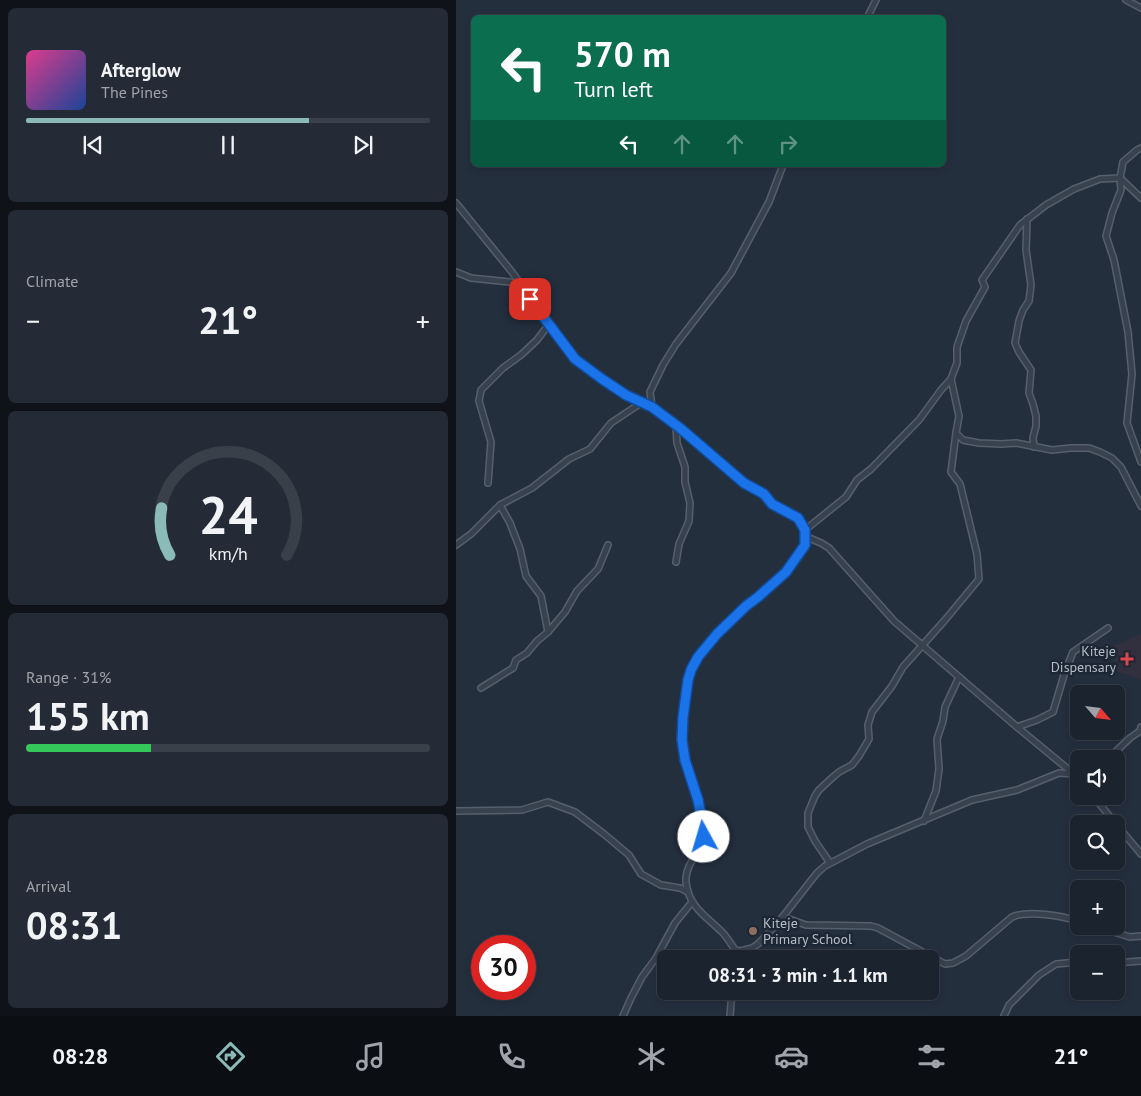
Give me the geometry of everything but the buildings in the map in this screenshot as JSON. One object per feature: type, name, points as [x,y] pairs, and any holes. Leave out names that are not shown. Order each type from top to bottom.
[{"type":"street","points":[[868,15],[876,0]]},
{"type":"street","points":[[1126,0],[1141,8]]},
{"type":"street","points":[[1141,148],[1123,162],[1120,178],[1121,190],[1106,236],[1114,260],[1128,332],[1132,374],[1126,423],[1141,462]]},
{"type":"street","points":[[652,407],[650,392],[663,365],[676,344],[731,273],[769,202],[782,167]]},
{"type":"street","points":[[735,950],[722,932],[692,902],[685,883],[685,876],[701,844],[704,830],[698,800],[682,747],[683,717],[688,680],[698,657],[717,634],[786,572],[805,545],[806,532],[846,497],[857,480],[871,469],[919,420],[951,378],[957,363],[957,347],[966,321],[985,287],[982,280],[1020,225],[1046,205],[1074,189],[1100,179],[1120,178],[1141,198]]},
{"type":"street","points":[[456,203],[512,272],[575,359],[626,395],[652,407],[676,424],[744,483],[764,494],[772,504],[798,518],[807,537],[829,548],[894,621],[1017,727],[1070,768]]},
{"type":"street","points":[[1027,219],[1026,250],[1031,285],[1029,301],[1019,321],[1015,343],[1031,370],[1029,393],[1036,416],[1033,438],[1034,447]]},
{"type":"street","points":[[456,272],[472,278],[521,285]]},
{"type":"street","points":[[488,483],[491,442],[479,401],[481,390],[503,368],[522,355],[549,324]]},
{"type":"street","points":[[830,863],[808,827],[810,805],[819,790],[839,772],[852,765],[860,756],[869,739],[868,725],[872,712],[892,686],[903,667],[979,578],[977,554],[960,484],[951,472],[959,416],[951,378]]},
{"type":"street","points":[[456,545],[471,534],[500,505],[532,488],[569,459],[590,448],[611,423],[641,402]]},
{"type":"street","points":[[676,424],[677,443],[685,466],[685,482],[690,503],[689,521],[679,544],[676,562]]},
{"type":"street","points":[[956,433],[963,440],[979,443],[1016,443],[1052,450],[1089,448],[1112,458],[1121,468],[1141,506]]},
{"type":"street","points":[[500,505],[510,523],[520,549],[526,576],[541,596],[548,632]]},
{"type":"street","points":[[481,688],[513,668],[516,660],[527,653],[548,632],[565,612],[577,591],[598,569],[608,545]]},
{"type":"street","points":[[1017,727],[1053,712],[1073,652],[1108,628]]},
{"type":"street","points":[[924,821],[936,791],[939,769],[937,739],[945,707],[959,677]]},
{"type":"street","points":[[1117,750],[1140,731],[1141,727]]},
{"type":"street","points":[[746,950],[758,944],[777,924],[817,873],[830,863],[867,844],[972,800],[1017,790],[1059,773],[1070,773]]},
{"type":"street","points":[[456,811],[522,810],[548,802],[575,812],[604,834],[628,856],[641,874],[662,885],[680,888],[688,893]]},
{"type":"street","points":[[1100,805],[1109,815]]},
{"type":"street","points":[[1125,835],[1141,854]]},
{"type":"street","points":[[623,1016],[631,998],[675,923],[692,902]]},
{"type":"street","points":[[777,924],[790,919],[806,924],[871,926],[945,964],[953,963],[966,956],[1012,917],[1019,914],[1061,916],[1070,919]]},
{"type":"street","points":[[1124,935],[1130,937],[1141,936]]},
{"type":"street","points":[[1125,962],[1141,961]]},
{"type":"street","points":[[1004,1016],[1009,1005],[1039,975],[1056,964],[1070,963]]},
{"type":"street","points":[[730,1015],[731,1000]]},
{"type":"shaded area","name":"Kiteje Dispensary","points":[[1141,634],[1141,680],[1117,671],[1111,647]]},
{"type":"place","name":"Kiteje Dispensary","points":[[1127,659]]},
{"type":"place","name":"Kiteje Primary School","points":[[753,931]]},
{"type":"route","points":[[530,299],[575,359],[626,395],[652,407],[716,457],[744,483],[764,494],[772,504],[798,518],[805,530],[805,545],[786,572],[717,634],[698,657],[691,670],[683,717],[682,747],[698,800],[704,837]]}]
